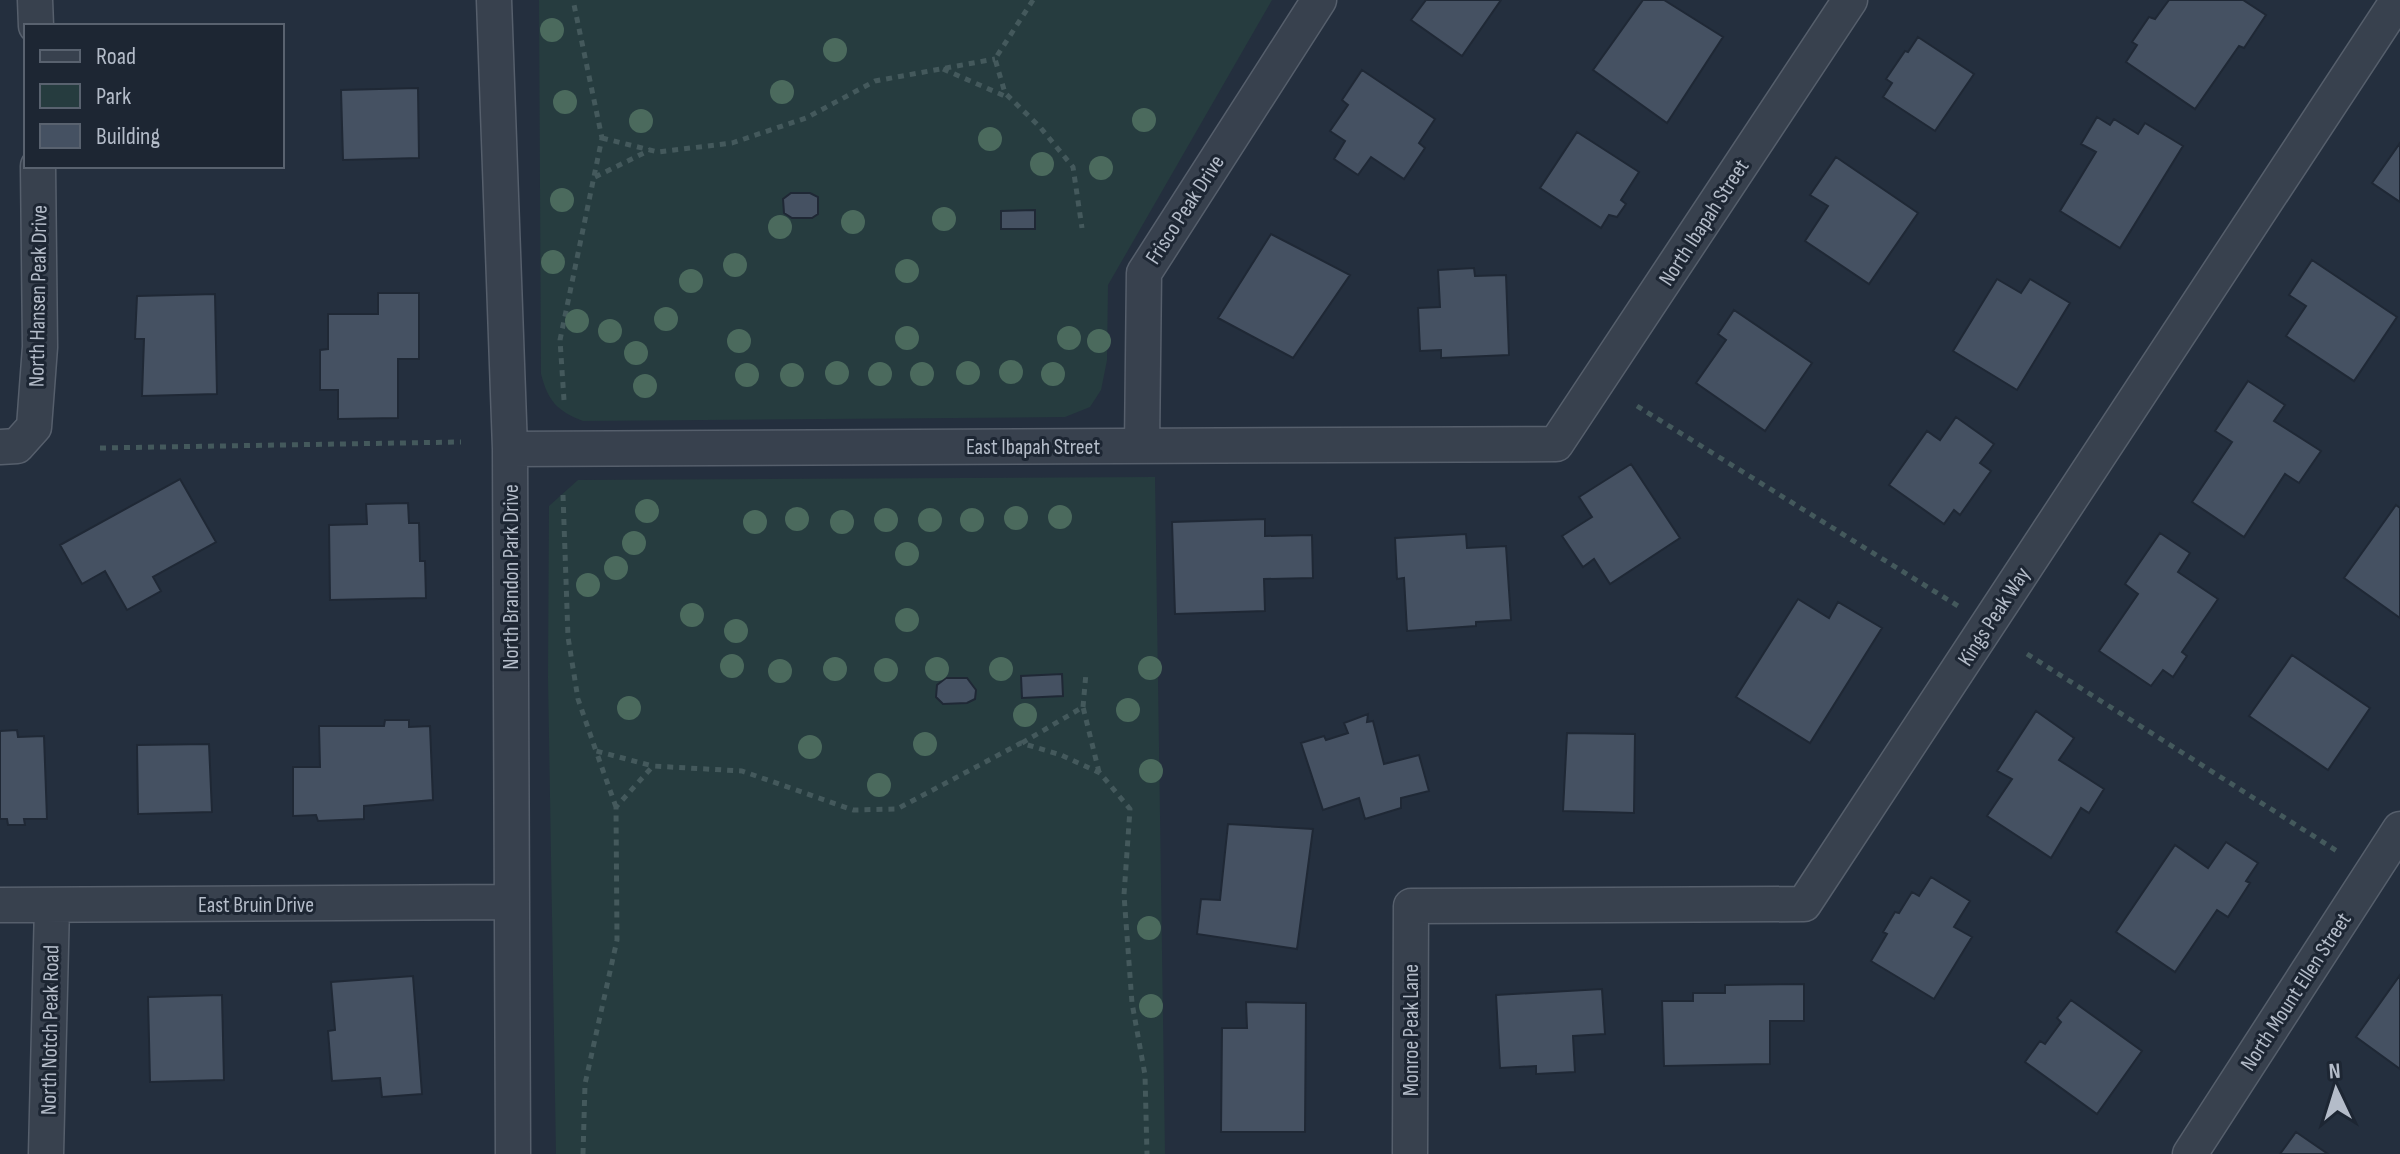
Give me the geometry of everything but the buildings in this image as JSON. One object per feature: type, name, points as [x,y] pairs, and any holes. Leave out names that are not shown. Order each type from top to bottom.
[{"type":"street","points":[[35,0],[36,24]]},
{"type":"street","name":"North Brandon Park Drive","points":[[494,0],[510,449],[513,1154]]},
{"type":"street","name":"Frisco Peak Drive","points":[[1142,446],[1144,273],[1319,0]]},
{"type":"street","name":"North Ibapah Street","points":[[1556,444],[1850,0]]},
{"type":"street","name":"Kings Peak Way","points":[[1411,906],[1804,904],[2398,0]]},
{"type":"street","name":"North Hansen Peak Drive","points":[[0,447],[17,446],[34,427],[40,347],[38,168]]},
{"type":"street","name":"East Ibapah Street","points":[[510,449],[1556,444]]},
{"type":"street","name":"North Mount Ellen Street","points":[[2190,1154],[2400,829]]},
{"type":"street","name":"East Bruin Drive","points":[[0,905],[512,902]]},
{"type":"street","name":"North Notch Peak Road","points":[[46,1154],[52,905]]},
{"type":"street","name":"Monroe Peak Lane","points":[[1410,1154],[1411,906]]},
{"type":"path","points":[[564,400],[560,340],[602,138],[573,0]]},
{"type":"path","points":[[602,138],[658,152],[732,143],[806,118],[875,81],[995,59],[1033,0]]},
{"type":"path","points":[[995,59],[1005,93],[1040,127],[1073,167],[1082,228]]},
{"type":"path","points":[[943,68],[1009,97]]},
{"type":"path","points":[[594,178],[650,150]]},
{"type":"path","points":[[1637,406],[1958,606]]},
{"type":"path","points":[[100,448],[461,442]]},
{"type":"path","points":[[563,495],[568,637],[578,699],[616,807],[617,940],[585,1084],[583,1154]]},
{"type":"path","points":[[2027,654],[2337,851]]},
{"type":"path","points":[[1086,673],[1083,707],[1100,773],[1130,809],[1124,895],[1132,1003],[1145,1075],[1147,1154]]},
{"type":"path","points":[[596,751],[653,766],[742,771],[853,810],[897,809],[1083,707]]},
{"type":"path","points":[[1021,743],[1061,755],[1100,773]]},
{"type":"path","points":[[616,807],[653,766]]},
{"type":"green space","points":[[539,0],[1272,0],[1108,285],[1107,360],[1101,390],[1090,407],[1065,417],[583,421],[555,404],[541,374]]},
{"type":"green space","points":[[1155,477],[1165,1154],[556,1154],[548,678],[549,506],[578,480]]}]
